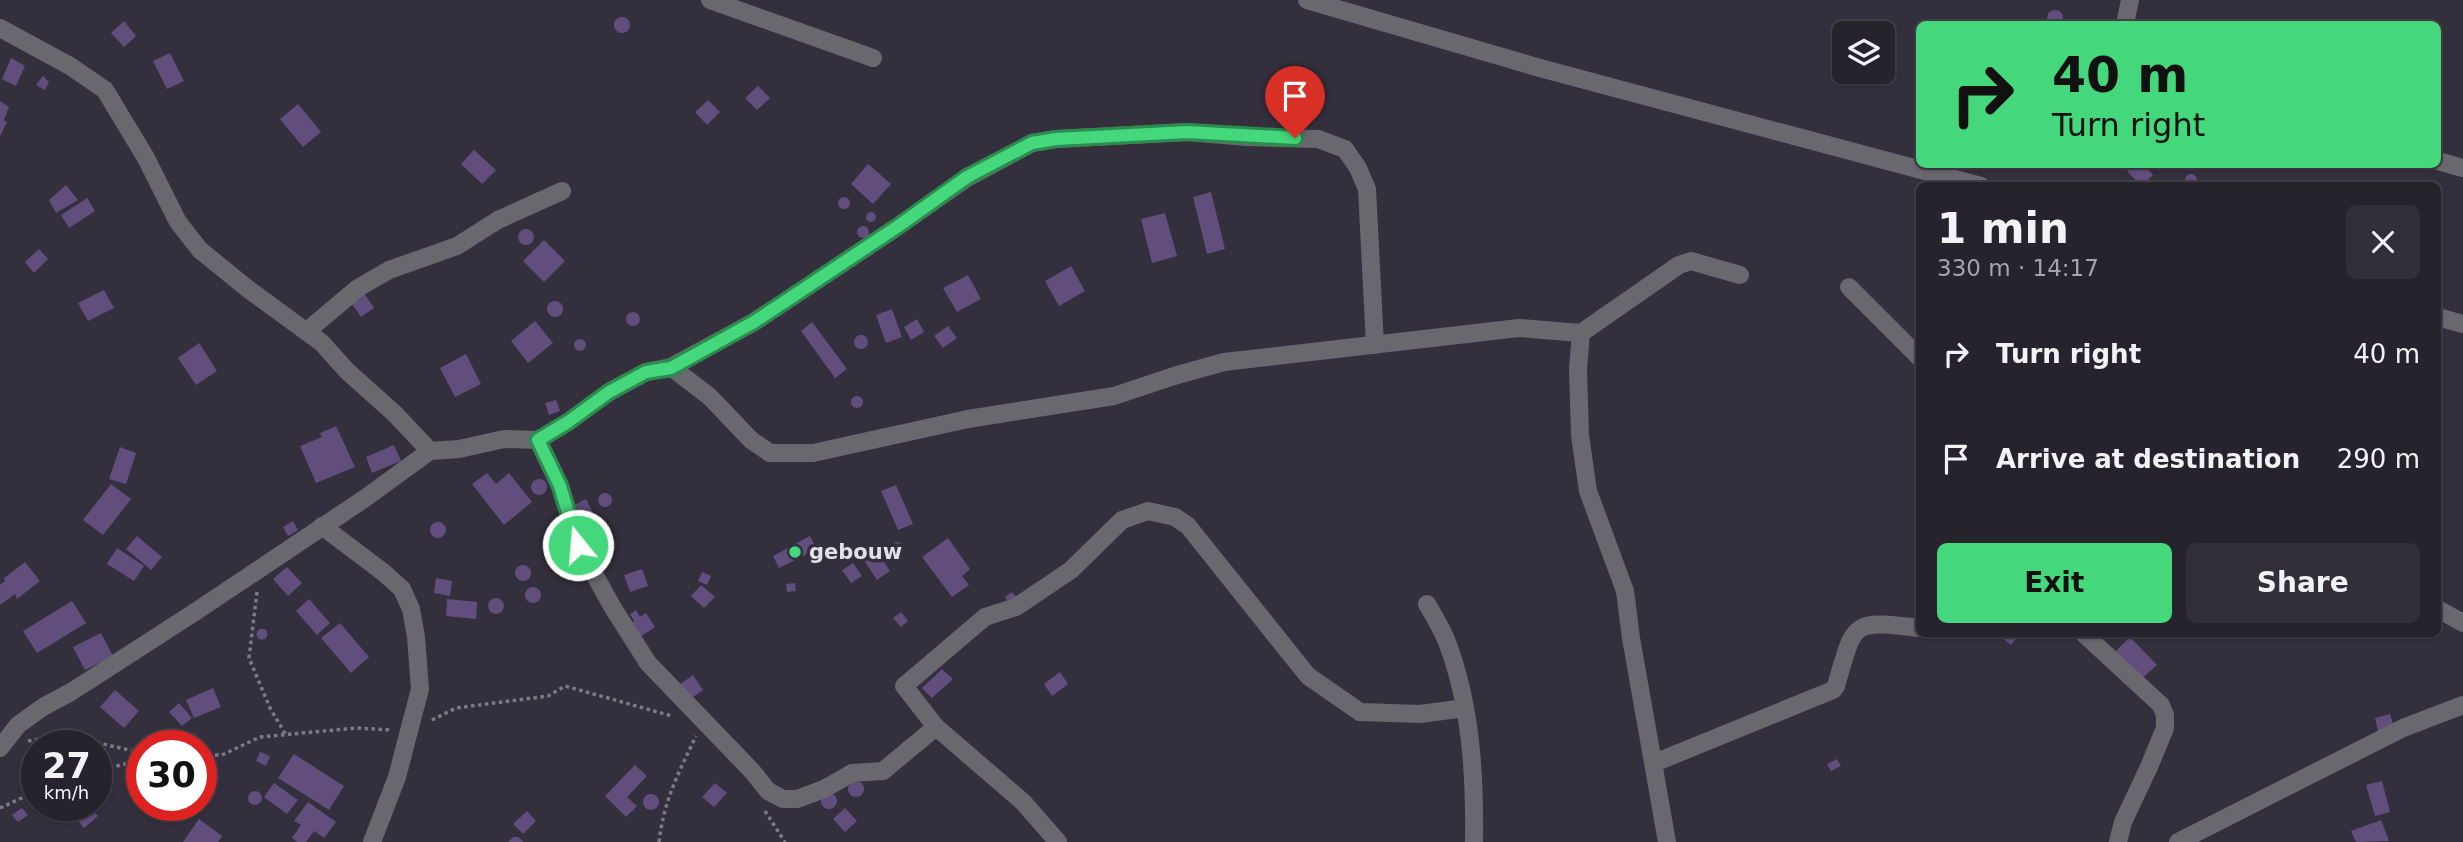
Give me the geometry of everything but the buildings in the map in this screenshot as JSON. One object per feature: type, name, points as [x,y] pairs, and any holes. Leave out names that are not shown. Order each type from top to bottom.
[{"type":"street","points":[[710,0],[873,58]]},
{"type":"street","points":[[1307,0],[1553,71],[1966,182]]},
{"type":"street","points":[[2126,21],[2130,0]]},
{"type":"street","points":[[0,28],[70,66],[105,90],[146,158],[178,222],[200,250],[322,343],[347,371],[394,413],[430,451]]},
{"type":"street","points":[[0,748],[18,725],[43,707],[94,677],[258,569],[430,451],[459,449],[504,439],[538,440],[609,392],[646,372],[671,368],[754,322],[967,177],[1032,143],[1056,139],[1187,132],[1318,139],[1345,149],[1358,168],[1367,189],[1375,345]]},
{"type":"street","points":[[2441,162],[2463,168]]},
{"type":"street","points":[[307,331],[358,288],[389,270],[457,246],[498,220],[562,191]]},
{"type":"street","points":[[671,368],[710,397],[751,440],[770,453],[813,453],[968,419],[1114,396],[1224,362],[1519,328],[1581,333],[1679,265],[1691,261],[1740,275]]},
{"type":"street","points":[[1849,287],[1916,354]]},
{"type":"street","points":[[2441,318],[2463,324]]},
{"type":"street","points":[[1581,333],[1578,369],[1580,422],[1588,491],[1625,590],[1667,842]]},
{"type":"street","points":[[538,440],[560,486],[578,545],[648,663],[768,791],[783,799],[797,799],[824,789],[852,773],[883,771],[936,727]]},
{"type":"street","points":[[1058,842],[1023,802],[936,727],[904,686],[985,617],[1016,607],[1034,596],[1070,570],[1122,520],[1148,511],[1175,517],[1188,526],[1308,676],[1360,712],[1420,714],[1465,708]]},
{"type":"street","points":[[322,526],[402,589],[411,609],[416,637],[420,689],[397,777],[372,842]]},
{"type":"street","points":[[1427,604],[1447,642],[1465,708],[1473,781],[1474,842]]},
{"type":"street","points":[[2441,611],[2463,623]]},
{"type":"street","points":[[1654,763],[1833,690],[1852,635],[1860,628],[1870,624],[1916,628]]},
{"type":"street","points":[[2087,637],[2161,705],[2165,715],[2165,729],[2123,821],[2118,842]]},
{"type":"street","points":[[2178,842],[2403,728],[2463,705]]},
{"type":"path","points":[[258,569],[249,658],[270,708],[286,735]]},
{"type":"path","points":[[217,755],[260,737],[356,728],[410,731],[456,708],[548,696],[565,686],[674,717],[699,718],[663,812],[659,842]]},
{"type":"path","points":[[0,808],[21,798]]},
{"type":"place","name":"gebouw","points":[[795,552]]},
{"type":"route","points":[[578,545],[560,486],[538,440],[609,392],[646,372],[671,368],[754,322],[967,177],[1032,143],[1056,139],[1187,132],[1295,138]]}]
